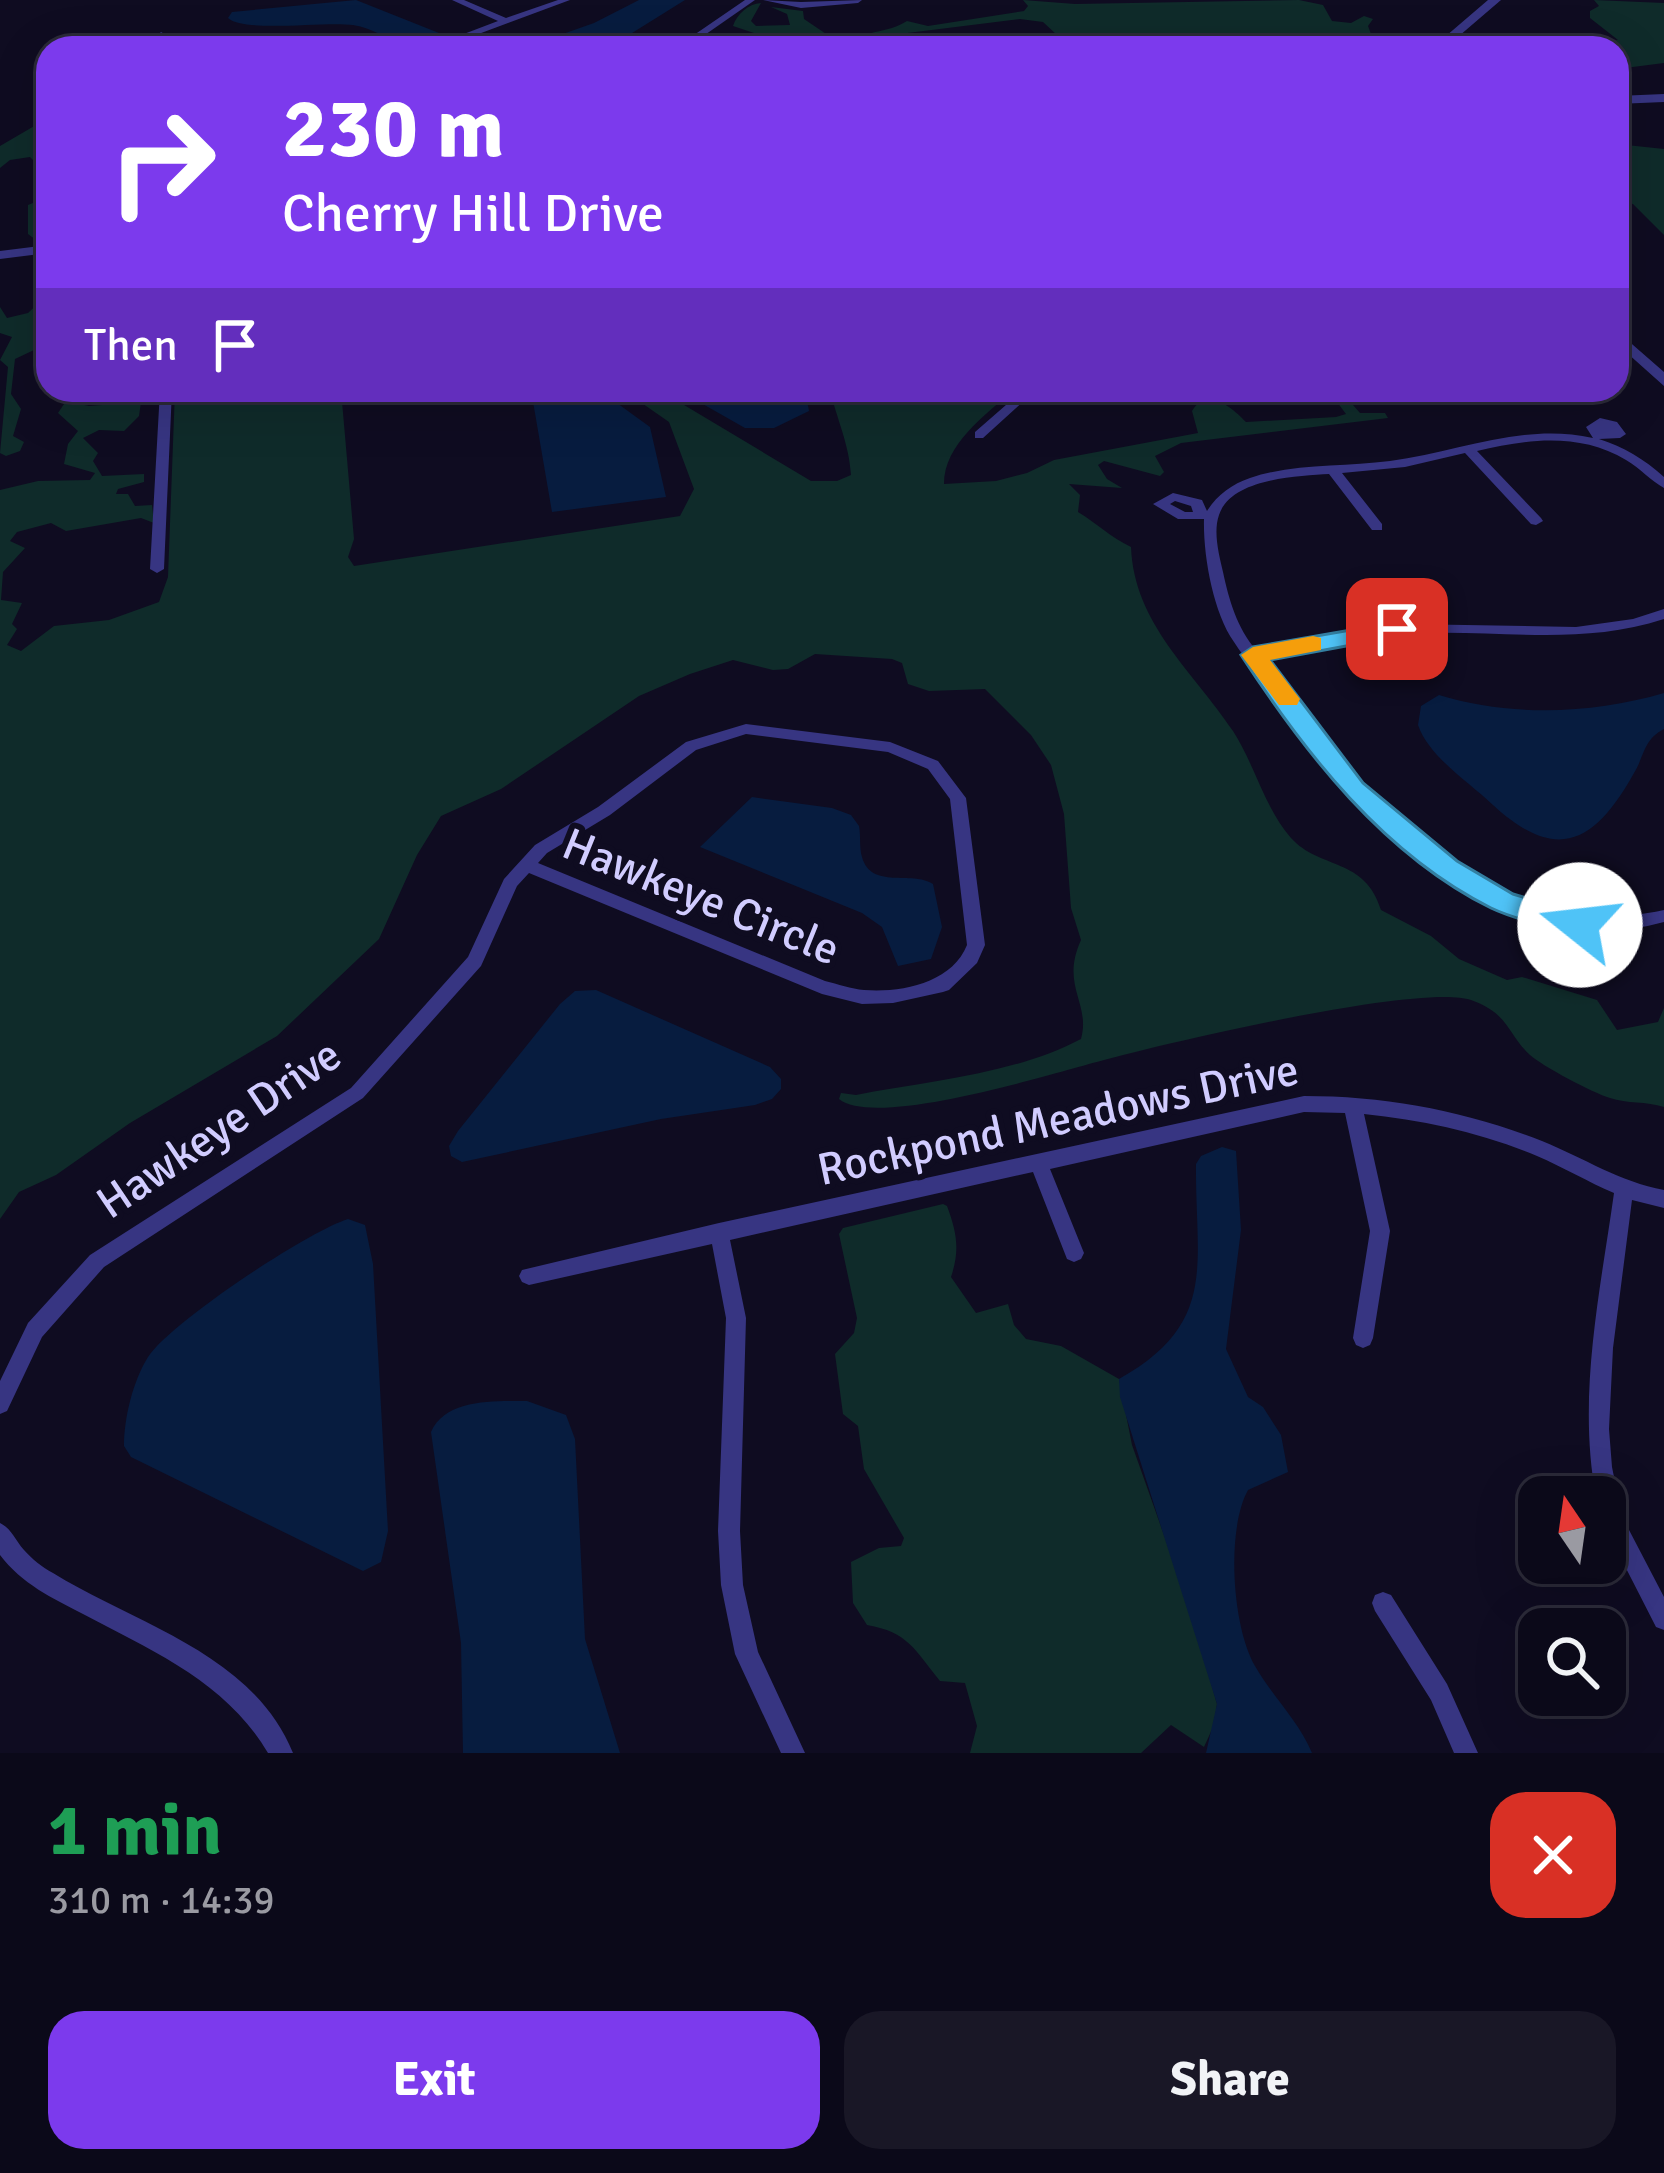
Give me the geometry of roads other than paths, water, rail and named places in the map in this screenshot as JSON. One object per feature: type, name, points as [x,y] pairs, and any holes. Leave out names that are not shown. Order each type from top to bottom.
[{"type":"street","points":[[456,0],[507,22]]},
{"type":"street","points":[[467,36],[566,0]]},
{"type":"street","points":[[698,36],[751,0]]},
{"type":"street","points":[[767,0],[801,4],[858,0]]},
{"type":"street","points":[[1452,36],[1495,0]]},
{"type":"street","points":[[1629,99],[1664,98]]},
{"type":"street","points":[[0,255],[36,250]]},
{"type":"street","points":[[1629,351],[1664,381]]},
{"type":"street","points":[[158,569],[165,402]]},
{"type":"street","points":[[979,435],[1016,402]]},
{"type":"street","points":[[1664,484],[1643,464],[1601,439],[1536,436],[1470,451],[1248,483],[1205,514],[1226,618],[1354,789],[1447,868],[1479,890],[1519,908],[1580,925],[1610,927],[1664,916]]},
{"type":"street","points":[[1470,451],[1536,521]]},
{"type":"street","points":[[1333,470],[1377,527]]},
{"type":"street","points":[[1253,655],[1397,629],[1605,632],[1664,614]]},
{"type":"street","name":"Hawkeye Circle","points":[[773,730],[890,747],[932,765],[958,798],[976,945],[960,973],[944,986],[862,997],[823,986],[526,865],[541,849],[604,811],[691,746],[721,734],[773,730]]},
{"type":"street","name":"Hawkeye Drive","points":[[0,1404],[34,1330],[98,1261],[358,1094],[387,1065],[475,961],[500,901],[526,865]]},
{"type":"street","points":[[1353,1105],[1380,1231],[1363,1338]]},
{"type":"street","name":"Rockpond Meadows Drive","points":[[529,1276],[1268,1109],[1353,1105],[1472,1124],[1540,1148],[1624,1190],[1664,1199]]},
{"type":"street","points":[[1038,1161],[1074,1253]]},
{"type":"street","points":[[1624,1190],[1599,1442],[1609,1504],[1623,1544],[1664,1618]]},
{"type":"street","points":[[719,1232],[736,1318],[729,1531],[734,1600],[747,1654],[793,1753]]},
{"type":"street","points":[[0,1534],[30,1574],[207,1669],[258,1710],[280,1753]]},
{"type":"street","points":[[1383,1603],[1439,1692],[1466,1753]]},
{"type":"water","points":[[356,0],[439,33],[383,36],[353,25],[250,25],[228,18],[232,12]]},
{"type":"water","points":[[639,0],[685,0],[627,36],[557,36]]},
{"type":"water","points":[[533,402],[616,402],[650,427],[666,497],[552,512]]},
{"type":"water","points":[[699,402],[807,402],[809,411],[774,428],[745,428]]},
{"type":"water","points":[[1664,693],[1664,729],[1648,743],[1605,816],[1573,837],[1537,835],[1516,823],[1440,758],[1418,725],[1421,706],[1439,695],[1494,707],[1552,710],[1609,705]]},
{"type":"water","points":[[752,797],[851,815],[859,826],[862,857],[874,873],[933,884],[942,927],[931,959],[898,966],[882,927],[862,913],[700,847]]},
{"type":"water","points":[[596,990],[770,1067],[781,1079],[781,1089],[772,1099],[755,1105],[661,1119],[462,1162],[451,1156],[449,1146],[458,1131],[560,1004],[575,991]]},
{"type":"water","points":[[1222,1147],[1236,1151],[1241,1230],[1226,1349],[1248,1397],[1263,1407],[1281,1435],[1288,1472],[1248,1490],[1241,1507],[1234,1553],[1237,1603],[1255,1666],[1312,1753],[1206,1753],[1217,1704],[1120,1397],[1119,1379],[1151,1358],[1187,1313],[1198,1261],[1196,1164],[1201,1156]]},
{"type":"water","points":[[348,1219],[365,1225],[373,1264],[388,1531],[381,1562],[363,1571],[131,1457],[124,1446],[134,1388],[148,1357],[162,1342],[241,1280]]},
{"type":"water","points":[[527,1401],[566,1415],[575,1439],[585,1639],[620,1753],[463,1753],[461,1643],[431,1432],[438,1421],[460,1407]]}]
